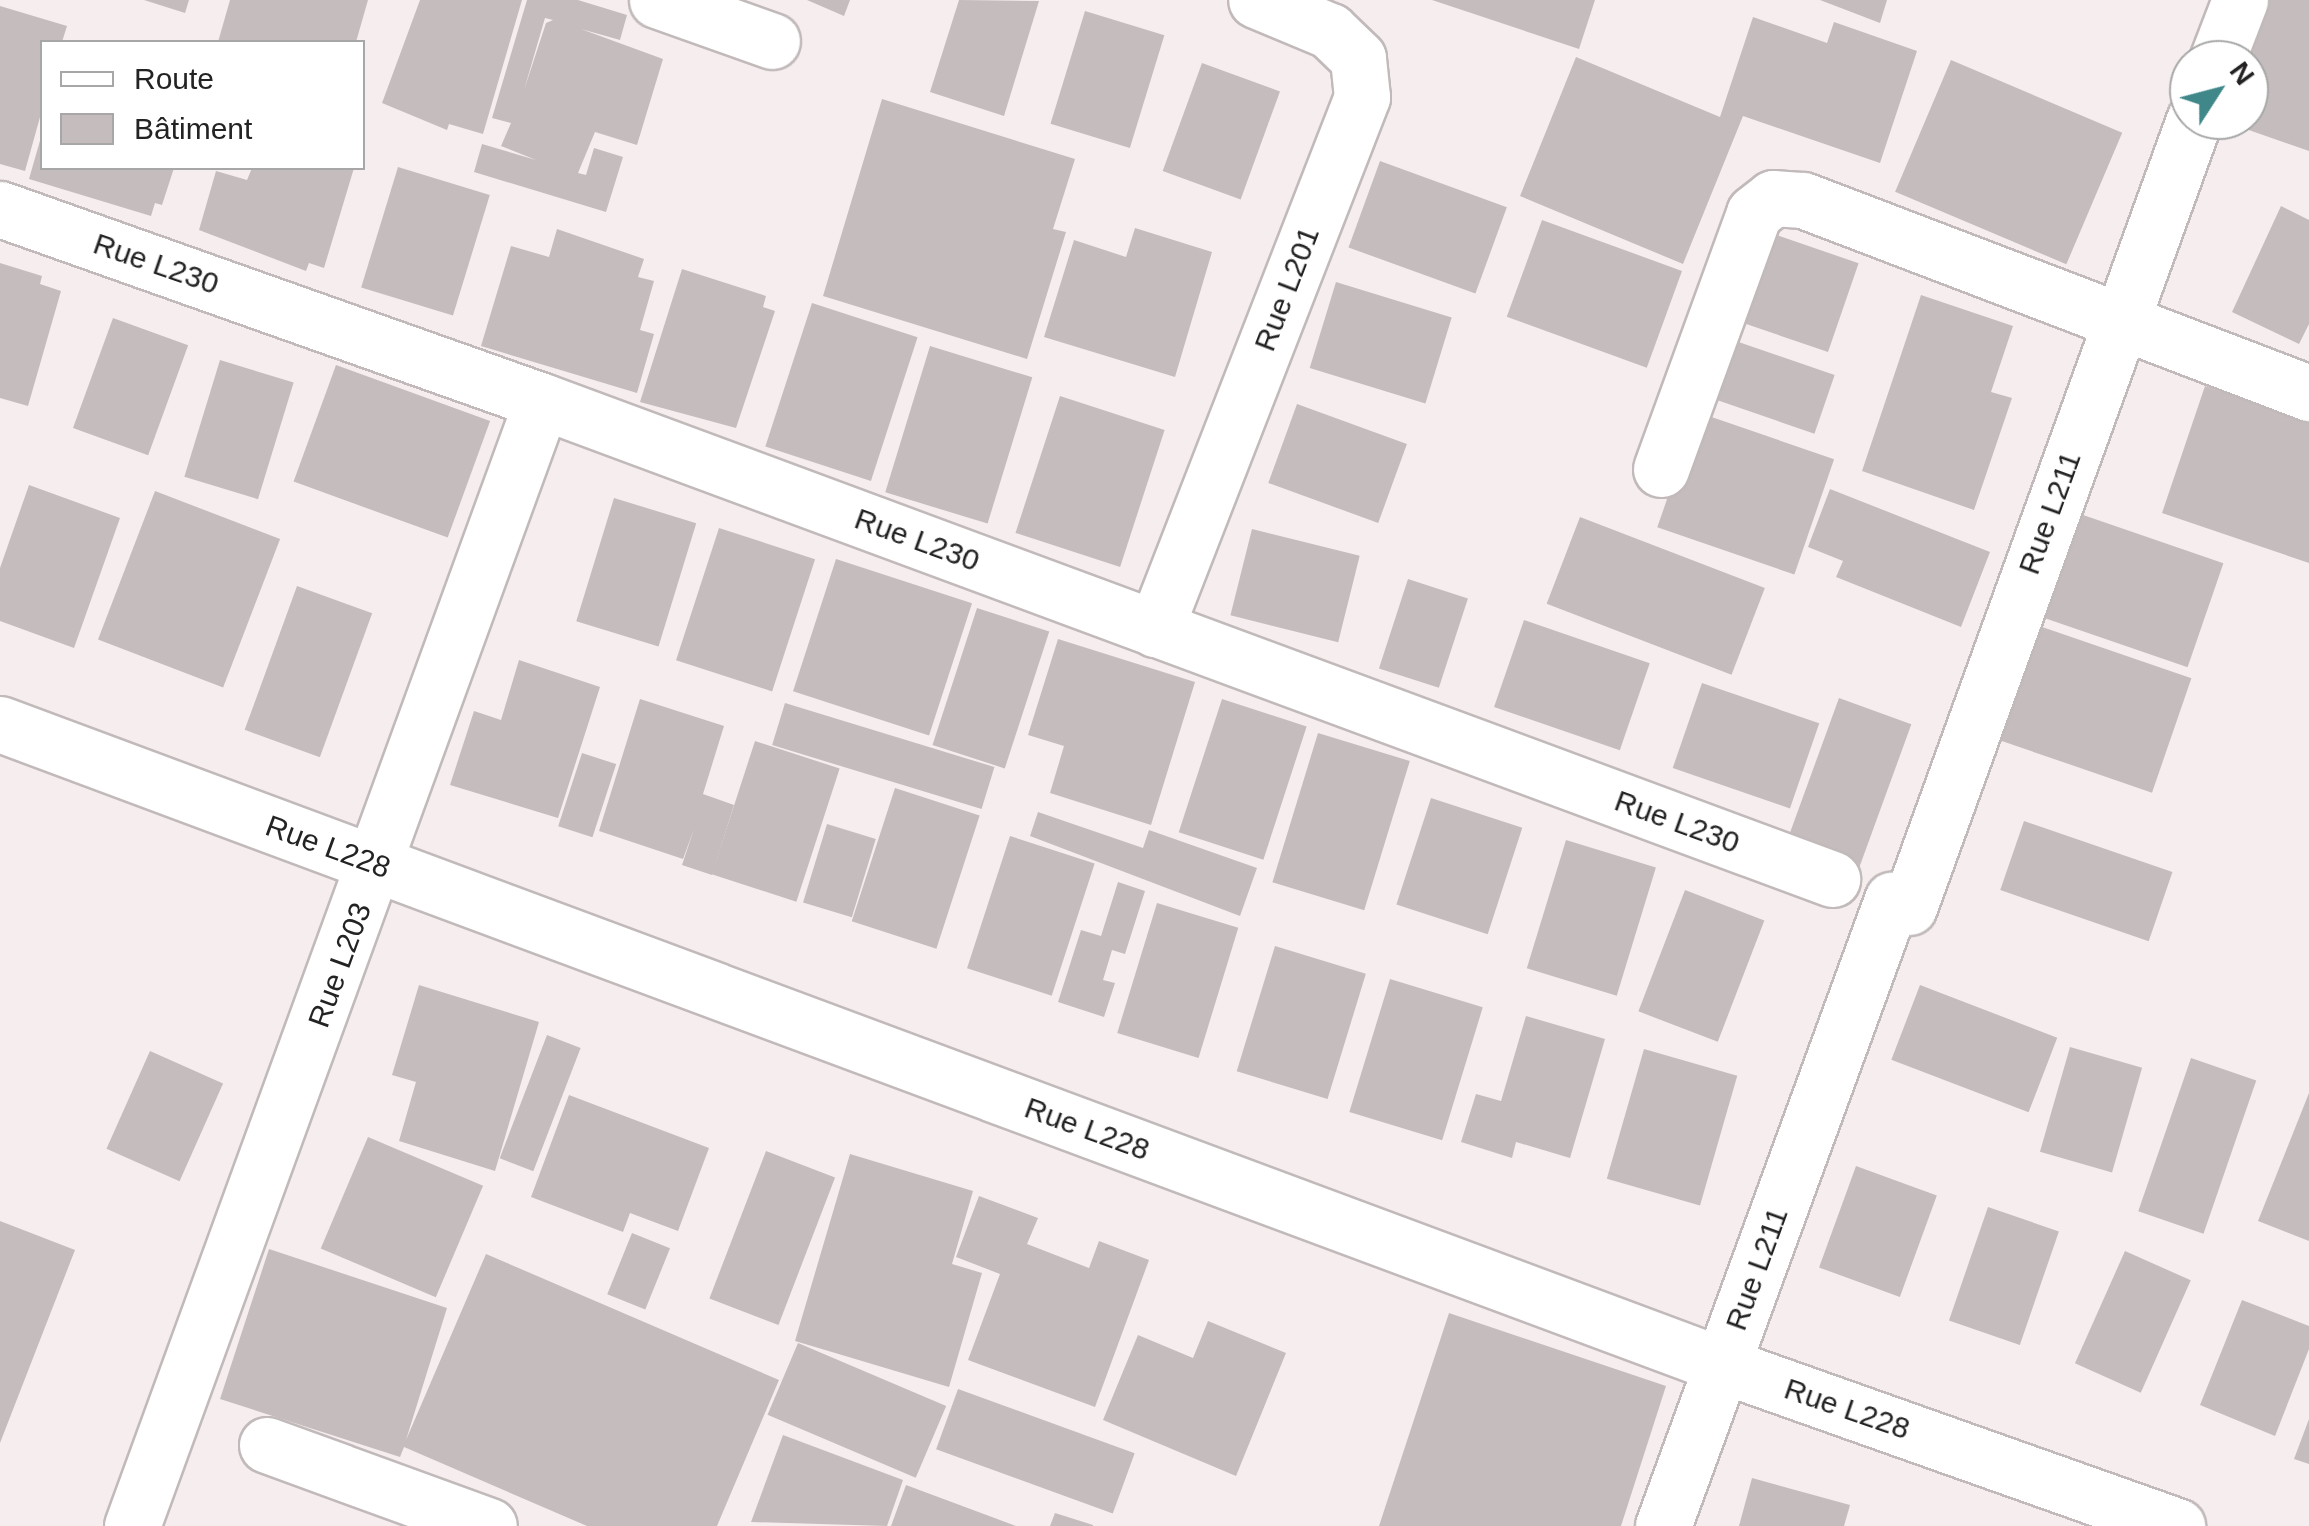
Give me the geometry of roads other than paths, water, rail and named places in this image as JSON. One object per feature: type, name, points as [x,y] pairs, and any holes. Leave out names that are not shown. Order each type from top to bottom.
[{"type":"street","points":[[658,0],[772,41]]},
{"type":"street","name":"Rue L201","points":[[1155,629],[1362,96],[1358,58],[1330,31],[1256,0]]},
{"type":"street","points":[[2225,40],[2240,0]]},
{"type":"street","name":"Rue L211","points":[[1663,1526],[2186,140]]},
{"type":"street","points":[[1661,469],[1754,213],[1773,198],[1802,200],[2309,394]]},
{"type":"street","name":"Rue L230","points":[[0,209],[542,401],[1832,880]]},
{"type":"street","name":"Rue L203","points":[[132,1526],[377,865],[542,401]]},
{"type":"street","name":"Rue L228","points":[[0,724],[1722,1366],[2177,1526]]},
{"type":"street","points":[[267,1445],[489,1526]]}]
